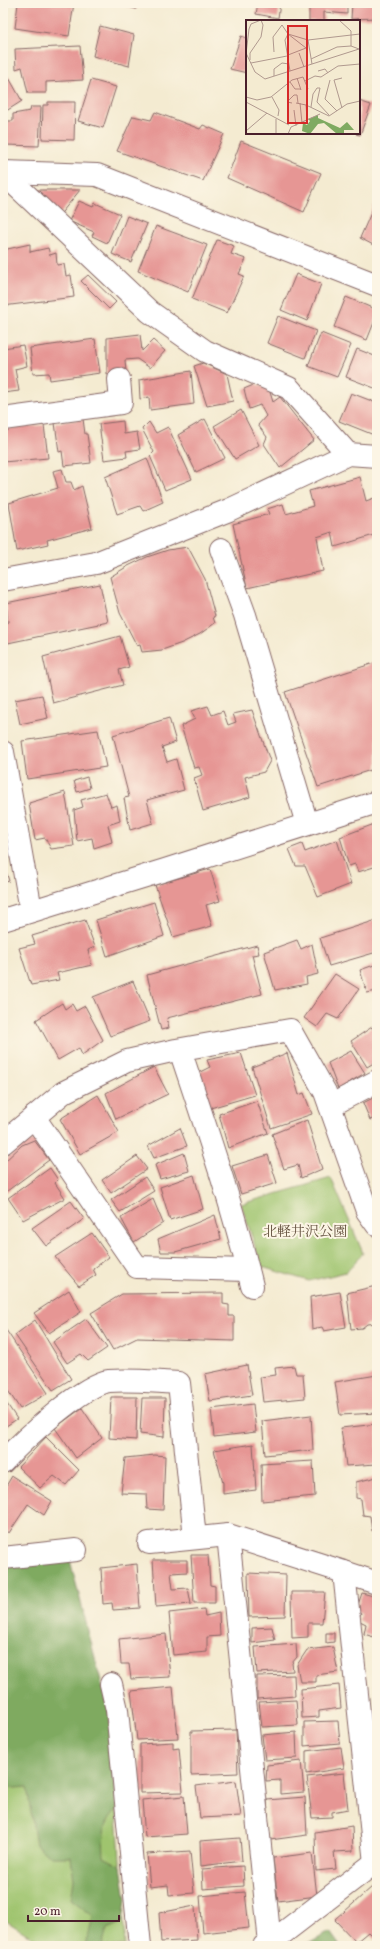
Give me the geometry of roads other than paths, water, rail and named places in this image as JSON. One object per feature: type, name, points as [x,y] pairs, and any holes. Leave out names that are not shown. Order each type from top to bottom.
[{"type":"street","points":[[3,173],[97,175],[377,285]]},
{"type":"street","points":[[3,173],[150,312],[205,351],[289,388],[348,454]]},
{"type":"street","points":[[3,419],[121,403],[119,380]]},
{"type":"street","points":[[3,580],[96,563],[229,510],[348,454],[377,456]]},
{"type":"street","points":[[221,549],[246,615],[307,824]]},
{"type":"street","points":[[3,757],[31,910]]},
{"type":"street","points":[[3,920],[377,802]]},
{"type":"street","points":[[3,1143],[64,1092],[127,1061],[290,1030],[325,1092],[368,1211],[377,1225]]},
{"type":"street","points":[[34,1117],[137,1267],[250,1278],[224,1184],[180,1050]]},
{"type":"street","points":[[330,1106],[377,1081]]},
{"type":"street","points":[[3,1462],[40,1424],[86,1391],[107,1381],[179,1383],[195,1538]]},
{"type":"street","points":[[228,1535],[267,1945]]},
{"type":"street","points":[[149,1543],[228,1535],[377,1583]]},
{"type":"street","points":[[3,1558],[76,1550]]},
{"type":"street","points":[[267,1945],[376,1862],[344,1572]]},
{"type":"street","points":[[111,1684],[117,1710],[140,1946]]},
{"type":"park label","name":"北軽井沢公園","points":[[305,1232]]}]
